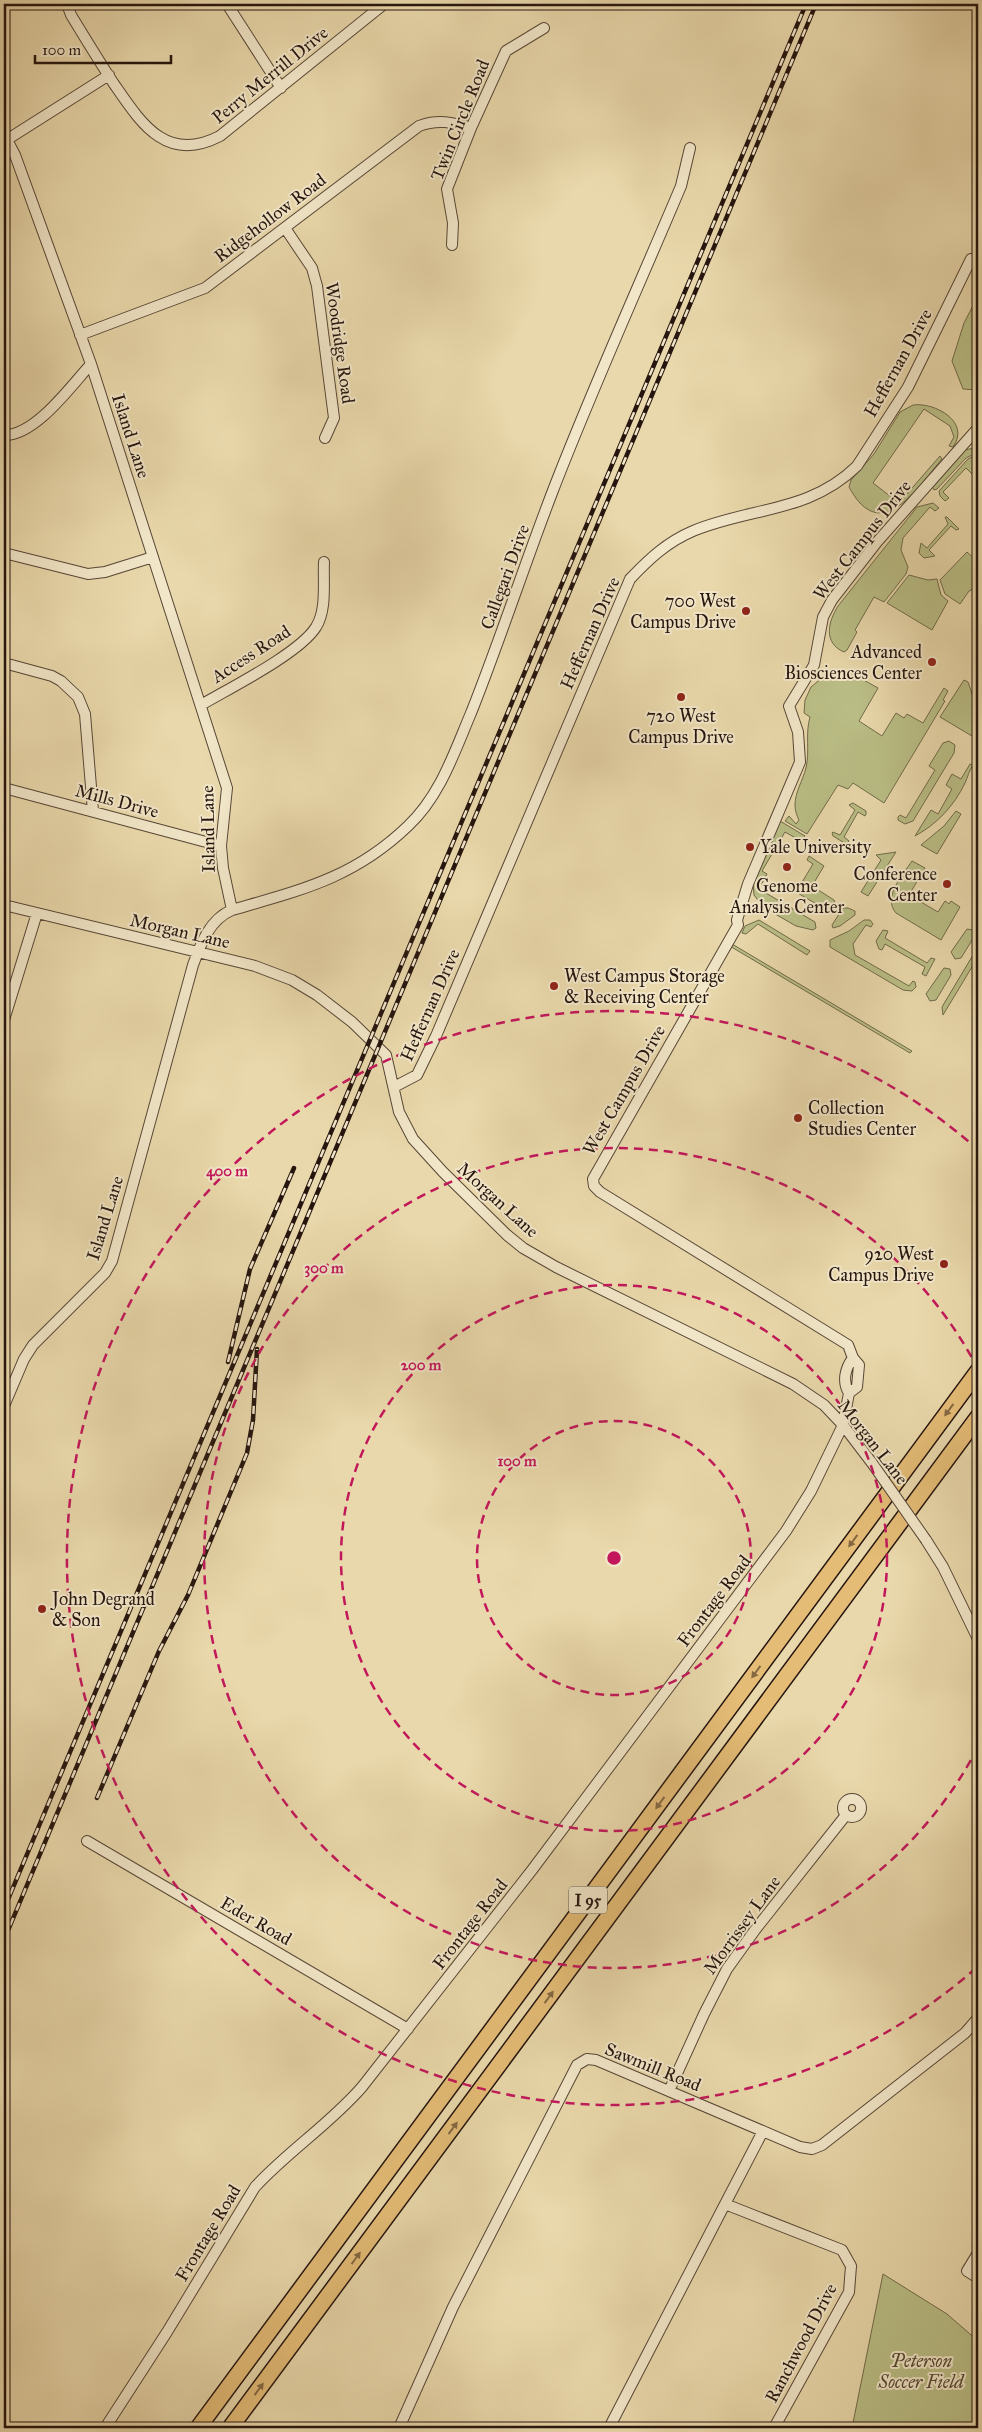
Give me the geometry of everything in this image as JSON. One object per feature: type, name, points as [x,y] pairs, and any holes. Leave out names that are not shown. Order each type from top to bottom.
[{"type":"highway","name":"I 95","points":[[198,2428],[978,1371]]},
{"type":"highway","name":"I 95","points":[[230,2428],[978,1416]]},
{"type":"street","name":"Perry Merrill Drive","points":[[67,4],[71,15],[144,126],[159,138],[184,145],[202,144],[220,136],[384,4]]},
{"type":"street","points":[[227,4],[281,88]]},
{"type":"street","name":"Twin Circle Road","points":[[452,245],[453,223],[447,189],[471,128],[506,51],[544,28]]},
{"type":"street","points":[[6,136],[109,75]]},
{"type":"street","name":"Ridgehollow Road","points":[[80,335],[205,288],[419,126],[429,122],[447,121],[471,128]]},
{"type":"street","name":"Island Lane","points":[[4,1406],[24,1359],[33,1345],[105,1273],[112,1261],[198,951],[213,923],[221,914],[232,910],[222,868],[221,846],[227,788],[91,364],[6,136]]},
{"type":"street","name":"Callegari Drive","points":[[232,910],[316,885],[365,862],[410,825],[428,802],[446,773],[492,661],[559,475],[681,186],[690,148]]},
{"type":"street","name":"Woodridge Road","points":[[284,228],[312,268],[317,286],[334,418],[325,438]]},
{"type":"street","name":"Heffernan Drive","points":[[394,1086],[417,1075],[433,1044],[630,579],[649,559],[669,543],[692,532],[711,524],[800,502],[819,495],[846,477],[857,466],[908,387],[971,260]]},
{"type":"street","points":[[4,435],[10,436],[35,423],[91,364]]},
{"type":"street","name":"West Campus Drive","points":[[843,1424],[849,1394],[857,1387],[859,1372],[859,1365],[853,1358],[848,1346],[600,1192],[592,1182],[595,1173],[736,930],[748,884],[800,762],[798,732],[789,706],[814,665],[818,636],[827,608],[877,542],[978,428]]},
{"type":"street","points":[[4,553],[88,574],[104,572],[153,556]]},
{"type":"street","name":"Access Road","points":[[201,705],[298,647],[316,627],[322,610],[324,562]]},
{"type":"street","points":[[4,663],[52,676],[66,685],[78,697],[85,714],[93,811]]},
{"type":"street","name":"Mills Drive","points":[[4,788],[221,846]]},
{"type":"street","name":"Morgan Lane","points":[[4,905],[198,951],[274,972],[317,995],[382,1048],[386,1055],[400,1117],[413,1139],[443,1172],[507,1235],[523,1248],[556,1267],[793,1384],[824,1405],[843,1424],[926,1540],[943,1567],[978,1639]]},
{"type":"street","points":[[4,1020],[37,913]]},
{"type":"street","name":"Frontage Road","points":[[105,2428],[167,2332],[255,2187],[269,2172],[345,2107],[532,1870],[786,1531],[811,1491],[843,1424]]},
{"type":"street","name":"Morrissey Lane","points":[[670,2090],[704,2014],[727,1969],[755,1930],[846,1815]]},
{"type":"street","name":"Eder Road","points":[[87,1841],[408,2029]]},
{"type":"street","name":"Sawmill Road","points":[[399,2428],[453,2308],[577,2065],[587,2059],[596,2060],[804,2148],[818,2147],[965,2033],[978,2018]]},
{"type":"street","points":[[609,2428],[763,2131]]},
{"type":"street","name":"Ranchwood Drive","points":[[725,2204],[842,2250],[851,2266],[849,2292],[774,2428]]},
{"type":"street","points":[[978,2253],[967,2271],[978,2278]]},
{"type":"green space","points":[[978,296],[978,390],[963,389],[952,361],[964,323]]},
{"type":"green space","points":[[913,405],[931,407],[940,410],[948,416],[954,422],[957,429],[957,438],[953,447],[949,446],[954,437],[950,426],[924,409],[873,483],[899,503],[940,456],[942,459],[910,496],[898,506],[886,512],[874,512],[861,504],[849,487],[851,480],[874,454],[900,412]]},
{"type":"green space","points":[[978,447],[978,452],[966,458],[934,490],[932,486],[965,450]]},
{"type":"green space","points":[[978,454],[978,480],[966,468],[943,492],[949,498],[945,501],[940,496],[939,491],[968,459]]},
{"type":"green space","points":[[933,503],[939,508],[935,511],[930,507],[903,538],[901,550],[908,567],[906,574],[884,602],[874,597],[855,630],[857,632],[847,650],[844,652],[837,648],[830,638],[829,632],[838,606],[917,507]]},
{"type":"green space","points":[[945,517],[959,529],[956,530],[951,526],[929,550],[935,556],[924,558],[919,553],[921,543],[927,548],[948,524]]},
{"type":"green space","points":[[967,552],[978,562],[978,587],[969,591],[960,604],[945,594],[940,580]]},
{"type":"green space","points":[[909,575],[928,580],[937,579],[941,595],[948,601],[932,630],[887,603]]},
{"type":"green space","points":[[839,670],[851,673],[878,688],[859,721],[882,736],[896,713],[904,718],[907,714],[923,723],[944,688],[948,691],[943,700],[945,701],[884,803],[853,783],[848,789],[838,785],[807,834],[785,821],[789,816],[796,824],[799,820],[795,809],[795,800],[806,768],[810,717],[804,713],[805,700],[811,687],[823,677]]},
{"type":"green space","points":[[964,680],[968,682],[974,703],[977,739],[940,717]]},
{"type":"green space","points":[[949,741],[955,745],[954,753],[913,821],[905,824],[898,820],[900,815],[906,818],[935,770],[929,766],[943,743]]},
{"type":"green space","points":[[970,764],[973,765],[965,783],[950,807],[931,826],[915,836],[931,810],[938,814],[952,789],[946,785],[952,774],[961,779]]},
{"type":"green space","points":[[853,803],[866,811],[866,814],[865,816],[858,812],[844,837],[849,841],[846,844],[833,836],[832,833],[840,835],[855,810],[849,805]]},
{"type":"green space","points":[[956,811],[961,814],[937,854],[921,845],[944,826]]},
{"type":"green space","points":[[780,821],[805,836],[801,841],[785,832],[762,871],[767,874],[759,889],[815,922],[816,928],[813,930],[796,926],[763,907],[754,895],[753,883]]},
{"type":"green space","points":[[896,852],[868,896],[861,892],[881,860],[876,855]]},
{"type":"green space","points":[[809,856],[824,866],[812,886],[834,900],[835,904],[830,912],[796,892],[813,864],[807,860]]},
{"type":"green space","points":[[912,861],[925,868],[909,895],[938,912],[945,901],[949,904],[951,901],[960,907],[941,940],[896,913],[892,907],[891,900],[895,886]]},
{"type":"green space","points":[[843,908],[855,911],[855,915],[840,926],[833,928],[832,925]]},
{"type":"green space","points":[[759,920],[810,951],[807,955],[758,924],[746,934],[742,933],[745,926]]},
{"type":"green space","points":[[864,920],[870,920],[873,924],[871,927],[866,925],[853,944],[855,955],[909,986],[913,981],[915,982],[916,987],[912,991],[903,990],[830,947],[830,940],[849,931]]},
{"type":"green space","points":[[967,929],[973,930],[974,937],[961,958],[955,959],[951,952]]},
{"type":"green space","points":[[883,930],[888,931],[885,938],[927,963],[931,958],[935,959],[926,976],[922,974],[925,967],[885,944],[882,950],[879,949],[876,941]]},
{"type":"green space","points":[[723,942],[732,944],[912,1051],[910,1053]]},
{"type":"green space","points":[[973,955],[978,957],[943,1015],[942,1007]]},
{"type":"green space","points":[[944,968],[950,969],[951,975],[936,1000],[930,1001],[926,994]]},
{"type":"green space","name":"Peterson Soccer Field","points":[[883,2274],[947,2314],[978,2341],[978,2428],[852,2428]]},
{"type":"railway","points":[[4,1909],[806,4]]},
{"type":"railway","points":[[4,1940],[816,4]]},
{"type":"railway","points":[[228,1362],[250,1269],[294,1168]]},
{"type":"railway","points":[[97,1798],[159,1651],[188,1595],[247,1453],[253,1420],[257,1349]]},
{"type":"place","name":"700 West Campus Drive","points":[[746,611]]},
{"type":"place","name":"Advanced Biosciences Center","points":[[932,662]]},
{"type":"place","name":"720 West Campus Drive","points":[[681,697]]},
{"type":"place","name":"Yale University","points":[[750,847]]},
{"type":"place","name":"Genome Analysis Center","points":[[787,867]]},
{"type":"place","name":"Conference Center","points":[[947,884]]},
{"type":"place","name":"West Campus Storage & Receiving Center","points":[[554,986]]},
{"type":"place","name":"Collection Studies Center","points":[[798,1118]]},
{"type":"place","name":"920 West Campus Drive","points":[[944,1264]]},
{"type":"place","name":"John Degrand & Son","points":[[42,1609]]}]
